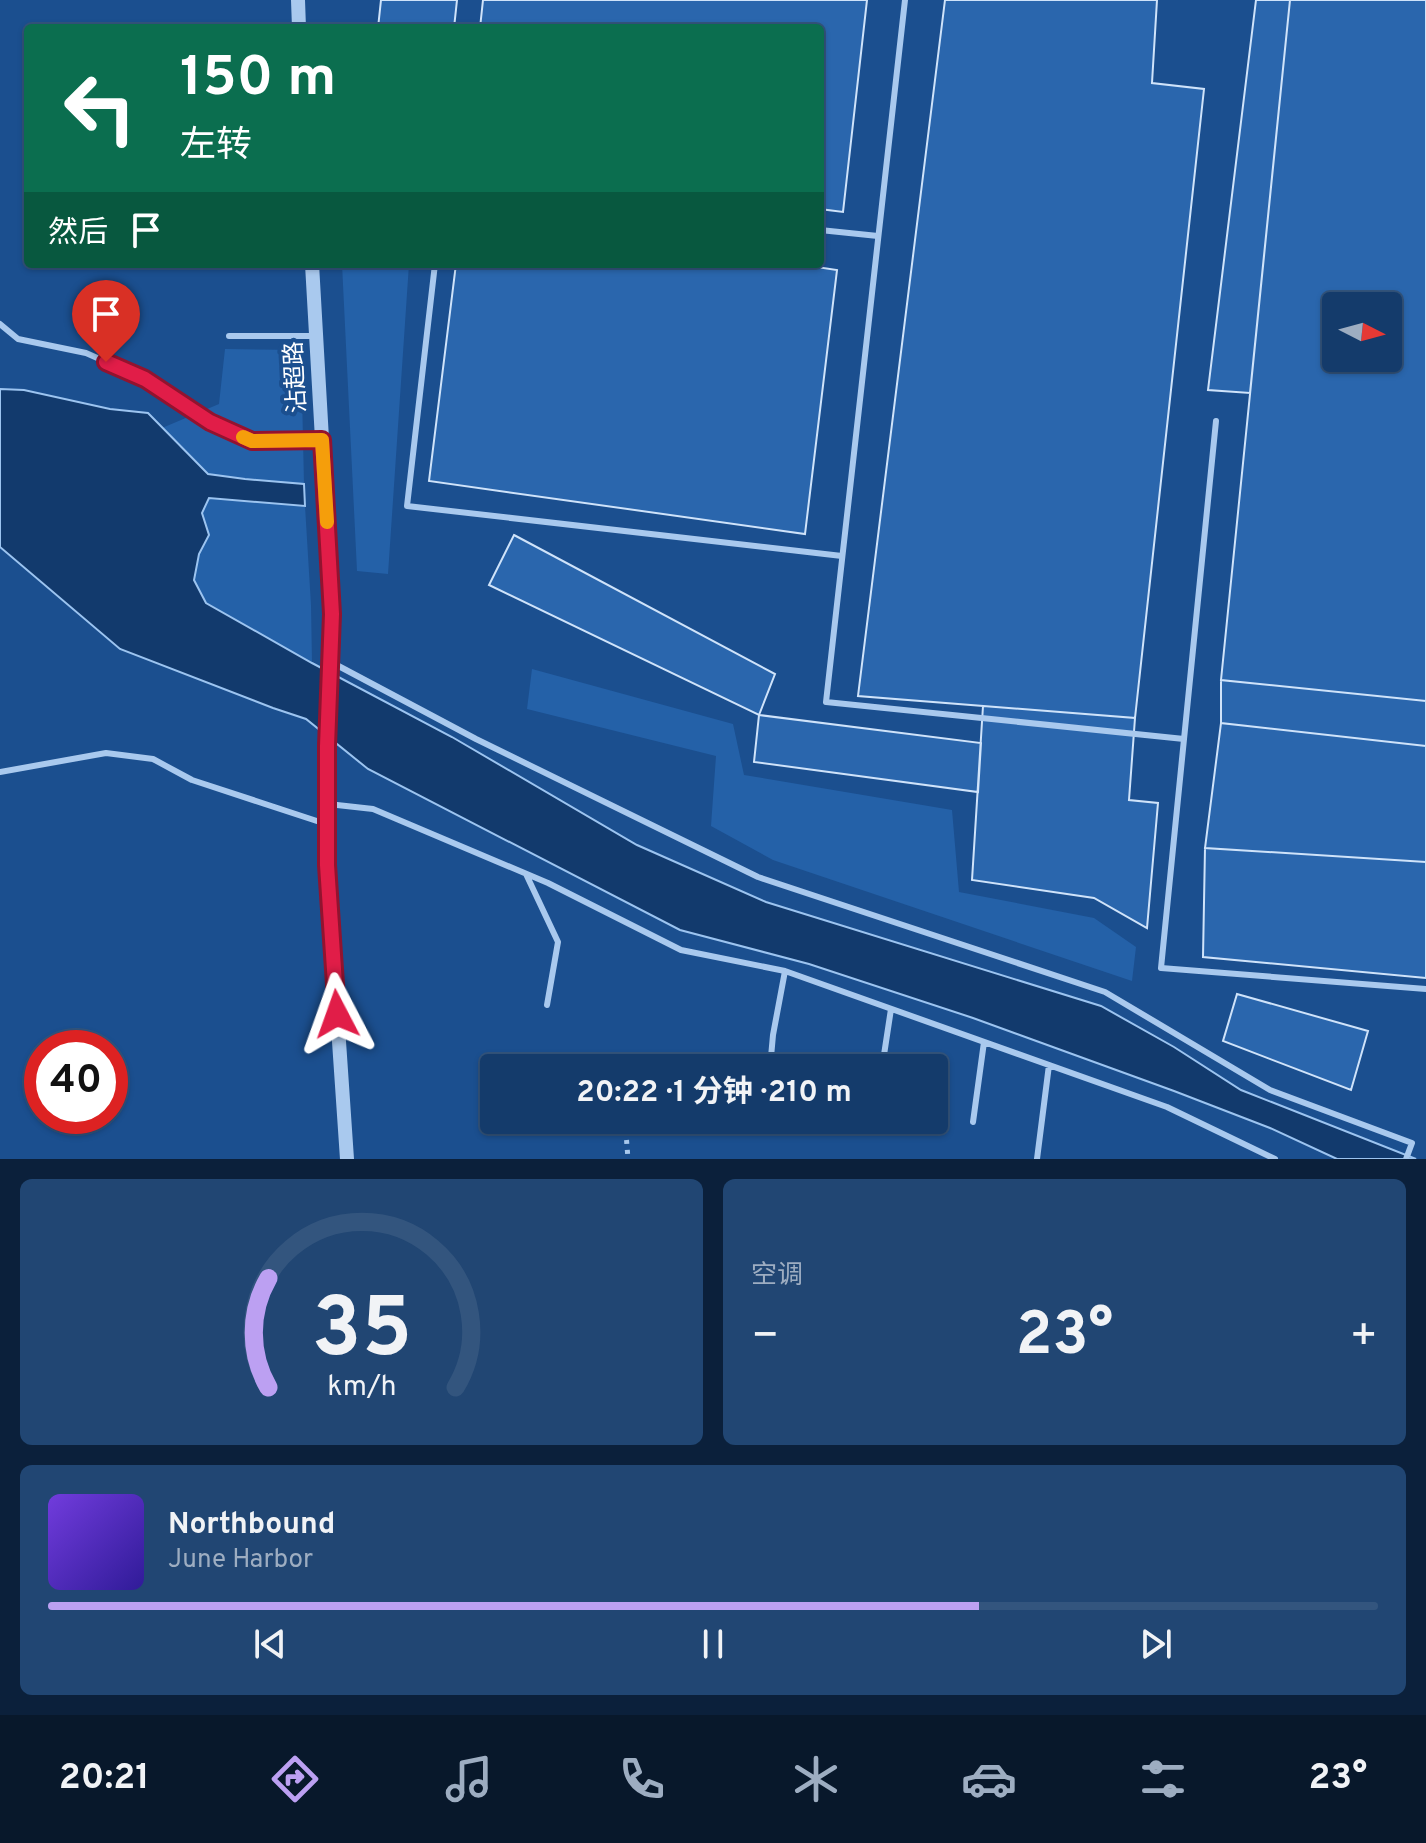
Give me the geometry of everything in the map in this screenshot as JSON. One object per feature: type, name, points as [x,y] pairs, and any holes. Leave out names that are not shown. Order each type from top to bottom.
[{"type":"street","points":[[298,0],[299,24]]},
{"type":"street","name":"沾超路","points":[[312,268],[332,614],[327,865],[347,1159]]},
{"type":"lane","points":[[905,0],[826,702],[1184,739]]},
{"type":"lane","points":[[824,230],[878,236]]},
{"type":"lane","points":[[435,268],[407,506],[842,556]]},
{"type":"lane","points":[[0,324],[18,339],[86,353],[145,379],[210,422],[252,441],[322,440]]},
{"type":"lane","points":[[229,336],[316,336]]},
{"type":"lane","points":[[1216,421],[1161,968],[1426,989]]},
{"type":"lane","points":[[331,666],[758,877],[1105,992],[1270,1090],[1412,1143],[1407,1155]]},
{"type":"lane","points":[[0,772],[106,753],[153,759],[192,780],[328,824]]},
{"type":"lane","points":[[328,804],[373,809],[526,874],[681,950],[785,971],[1167,1107],[1275,1159]]},
{"type":"lane","points":[[526,874],[558,942],[547,1005]]},
{"type":"lane","points":[[771,1054],[785,971]]},
{"type":"lane","points":[[884,1054],[891,1009]]},
{"type":"lane","points":[[973,1122],[984,1042]]},
{"type":"lane","points":[[1037,1159],[1049,1065]]},
{"type":"lane","points":[[1250,1159],[1253,1147]]},
{"type":"path","points":[[626,1134],[628,1159]]},
{"type":"shaded area","points":[[342,268],[409,268],[388,574],[357,571]]},
{"type":"shaded area","points":[[225,349],[301,350],[304,484],[208,474],[162,428],[219,404]]},
{"type":"shaded area","points":[[0,389],[24,390],[110,409],[148,413],[208,474],[304,484],[305,506],[209,498],[202,513],[209,535],[199,554],[194,580],[206,603],[452,737],[637,845],[766,902],[1101,1006],[1174,1047],[1241,1090],[1416,1159],[1337,1159],[1270,1128],[973,1018],[809,964],[680,930],[368,769],[306,719],[120,649],[0,547]]},
{"type":"shaded area","points":[[209,497],[305,506],[312,663],[206,603],[194,580],[199,554],[209,535],[202,513]]},
{"type":"shaded area","points":[[532,669],[733,724],[744,775],[952,810],[959,892],[1094,918],[1136,947],[1132,981],[773,860],[711,826],[716,756],[527,709]]},
{"type":"building","points":[[381,0],[457,0],[454,24],[378,24]]},
{"type":"building","points":[[483,0],[867,0],[843,212],[824,210],[824,24],[480,24]]},
{"type":"building","points":[[945,0],[1157,0],[1152,83],[1204,89],[1135,718],[858,696]]},
{"type":"building","points":[[1256,0],[1290,0],[1250,393],[1208,390]]},
{"type":"building","points":[[1290,0],[1426,0],[1426,701],[1221,680]]},
{"type":"building","points":[[456,268],[837,270],[805,534],[429,481]]},
{"type":"building","points":[[514,535],[775,674],[759,715],[489,585]]},
{"type":"building","points":[[1221,680],[1426,701],[1426,746],[1221,723]]},
{"type":"building","points":[[983,706],[1135,718],[1129,800],[1158,803],[1147,928],[1094,898],[972,880]]},
{"type":"building","points":[[759,715],[981,743],[978,792],[754,762]]},
{"type":"building","points":[[1221,723],[1426,746],[1426,862],[1205,848]]},
{"type":"building","points":[[1205,848],[1426,862],[1426,978],[1203,957]]},
{"type":"building","points":[[1237,994],[1368,1031],[1351,1090],[1223,1041]]},
{"type":"slow traffic","points":[[243,437],[252,441],[322,440],[327,522]]},
{"type":"route","points":[[106,362],[145,379],[210,422],[252,441],[322,440],[332,614],[327,865],[337,1014]]}]
